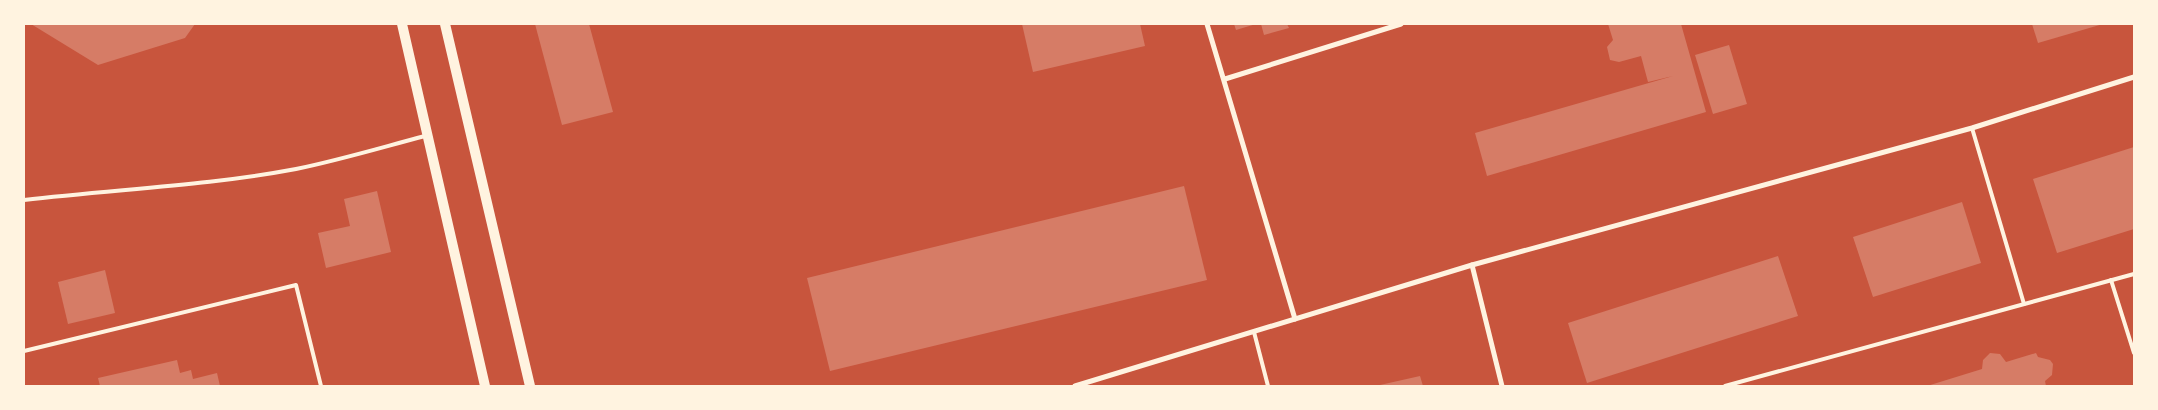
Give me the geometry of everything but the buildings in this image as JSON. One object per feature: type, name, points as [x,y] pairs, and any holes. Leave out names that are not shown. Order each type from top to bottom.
[{"type":"main road","points":[[402,24],[485,386]]},
{"type":"main road","points":[[445,24],[530,386]]},
{"type":"street","points":[[1207,24],[1295,319]]},
{"type":"street","points":[[1225,80],[1402,24]]},
{"type":"street","points":[[1075,386],[1472,265],[1972,128],[2134,76]]},
{"type":"street","points":[[1472,265],[1502,386]]},
{"type":"lane","points":[[1972,128],[2024,304]]},
{"type":"lane","points":[[24,200],[107,190],[194,184],[288,170],[428,135]]},
{"type":"lane","points":[[1725,386],[2134,274]]},
{"type":"lane","points":[[2111,280],[2134,353]]},
{"type":"lane","points":[[24,352],[296,286],[321,386]]},
{"type":"lane","points":[[1254,332],[1268,386]]}]
